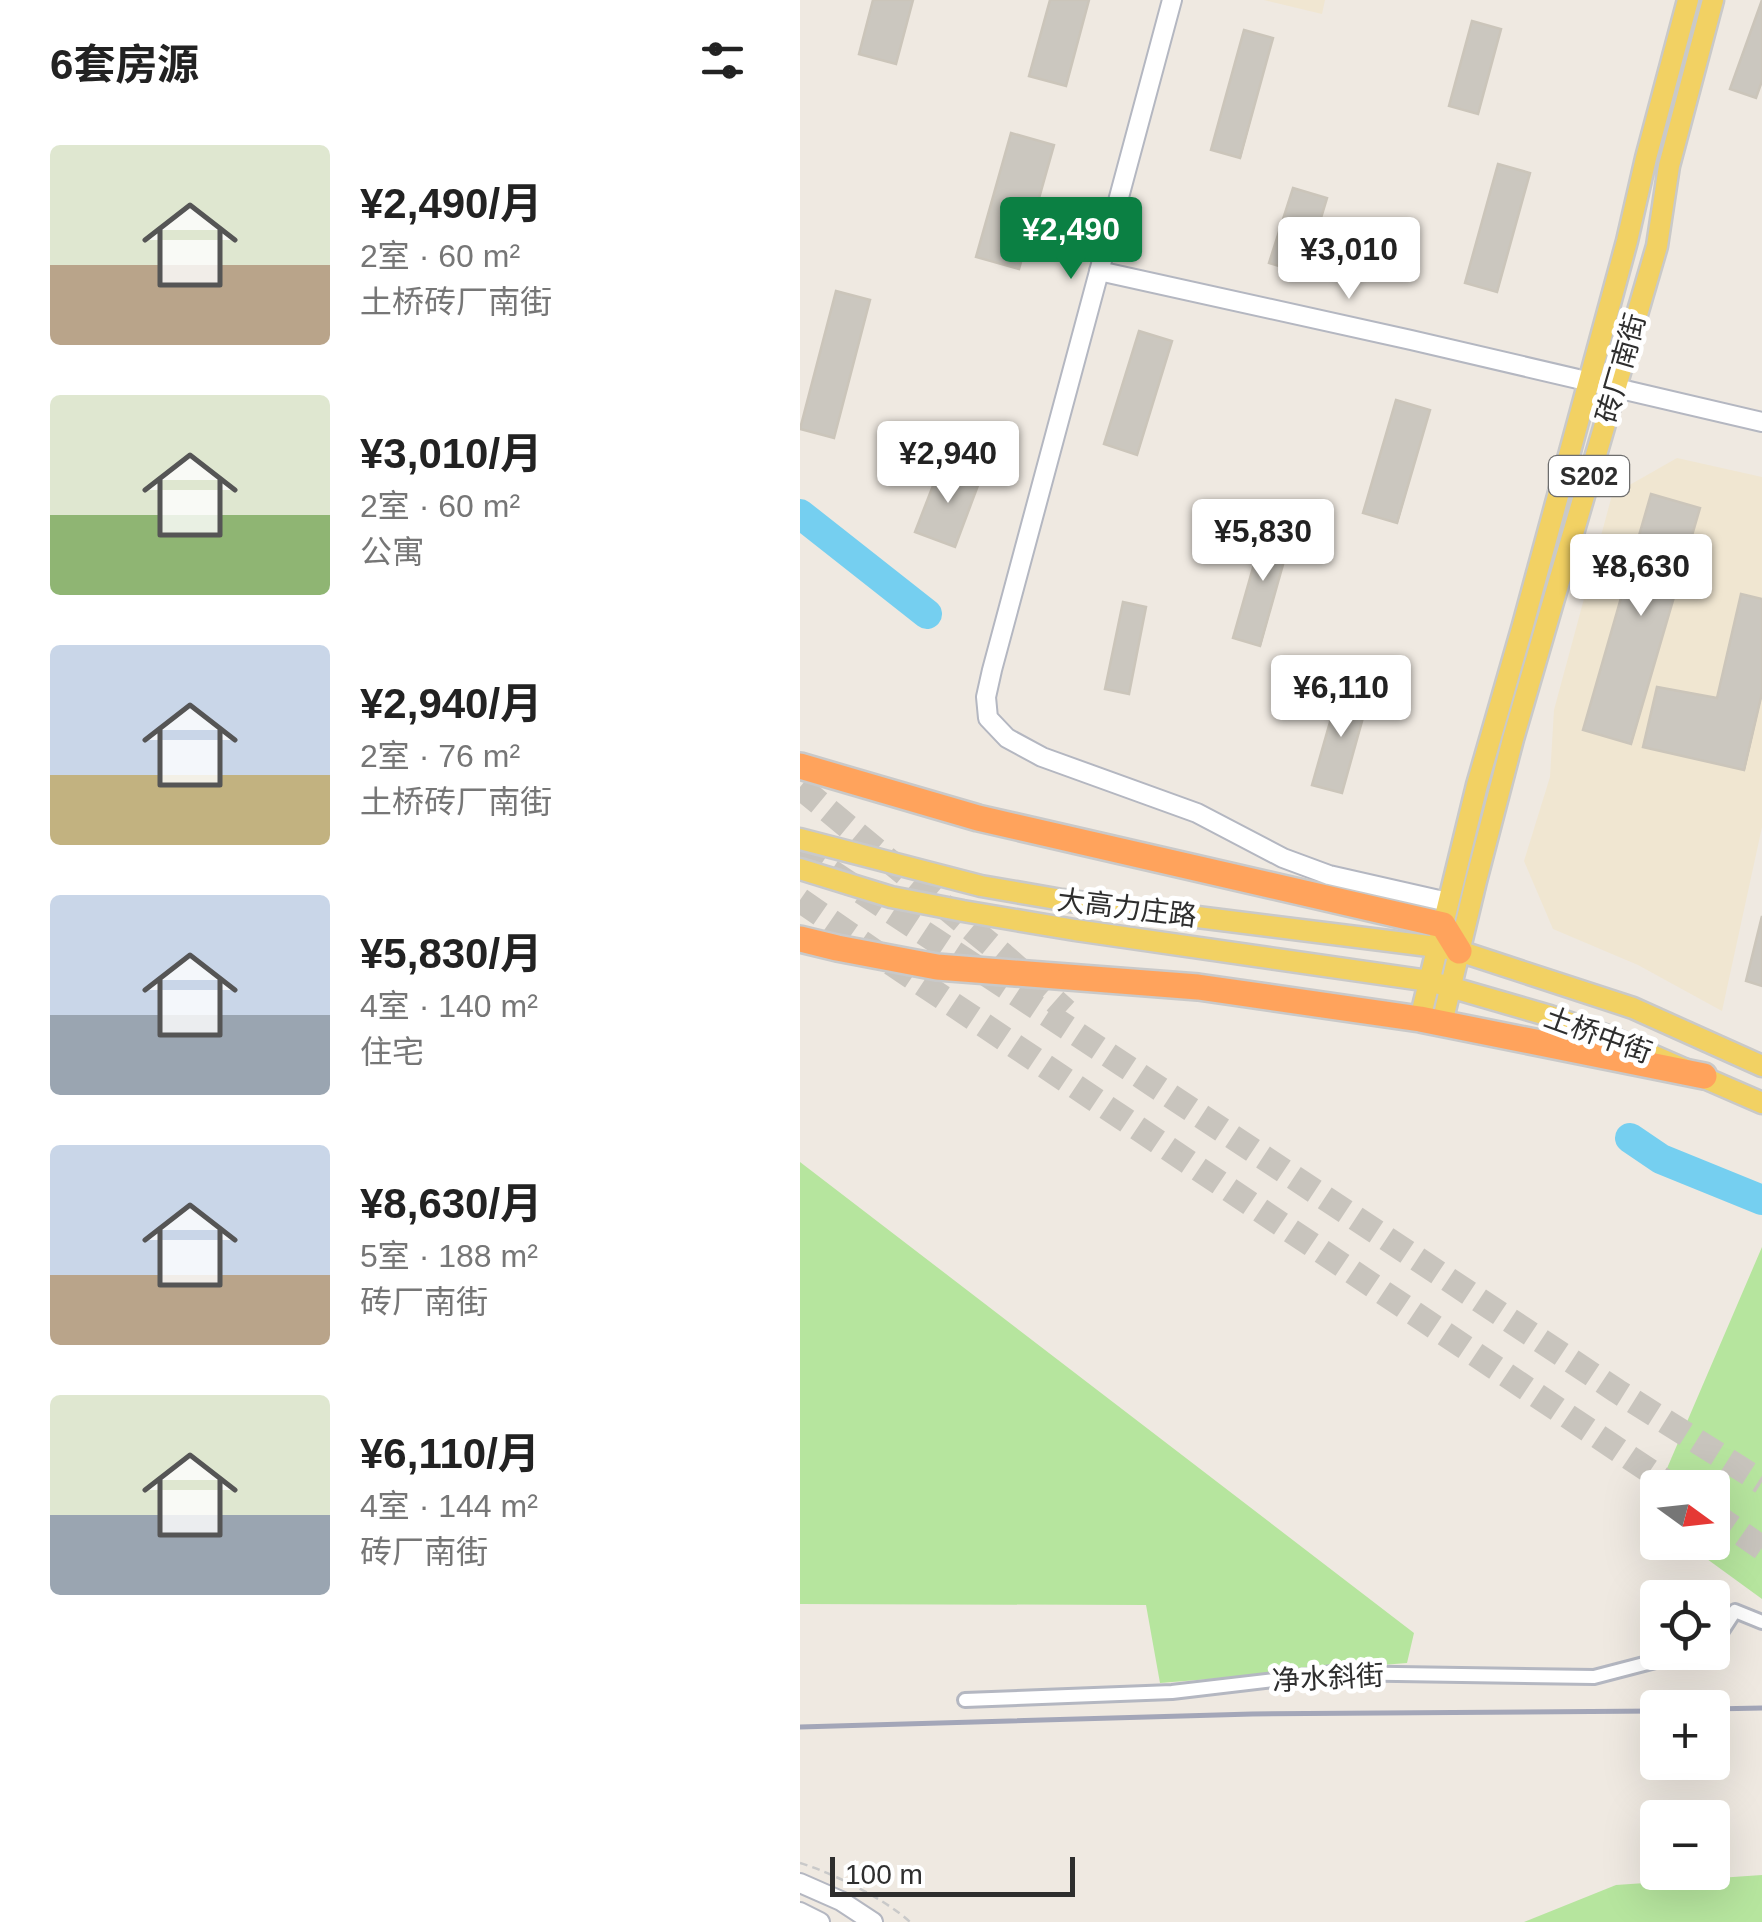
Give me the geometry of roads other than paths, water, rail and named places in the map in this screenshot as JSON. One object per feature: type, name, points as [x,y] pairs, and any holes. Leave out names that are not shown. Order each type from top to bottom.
[{"type":"highway","points":[[800,766],[978,818],[1447,931]]},
{"type":"highway","points":[[800,939],[936,968],[1198,987],[1431,1021],[1704,1076]]},
{"type":"main road","name":"砖厂南街","points":[[1431,1021],[1451,987],[1447,931],[1477,784],[1627,241],[1688,0]]},
{"type":"main road","name":"砖厂南街","points":[[1431,1021],[1429,981],[1513,740],[1656,246],[1669,166],[1714,0]]},
{"type":"main road","name":"大高力庄路","points":[[800,840],[981,886],[1062,900],[1447,931],[1762,1066]]},
{"type":"main road","name":"大高力庄路","points":[[800,869],[891,897],[963,911],[1429,981]]},
{"type":"main road","name":"土桥中街","points":[[1429,981],[1608,1036],[1762,1103]]},
{"type":"street","points":[[1172,0],[986,697],[988,718],[1007,738],[1042,757],[1197,813],[1283,858],[1447,931]]},
{"type":"street","points":[[1098,271],[1762,422]]},
{"type":"street","points":[[1730,1619],[1735,1611],[1762,1622]]},
{"type":"street","name":"净水斜街","points":[[965,1700],[1172,1692],[1333,1673],[1594,1677],[1640,1665]]},
{"type":"street","points":[[800,1883],[874,1922]]},
{"type":"street","points":[[800,1912],[820,1922]]},
{"type":"waterway","points":[[800,514],[927,614]]},
{"type":"waterway","points":[[1630,1138],[1661,1159],[1762,1200]]},
{"type":"tunnel","points":[[800,787],[1066,1011]]},
{"type":"tunnel","points":[[800,851],[1617,1391],[1762,1482]]},
{"type":"tunnel","points":[[800,900],[1648,1470]]},
{"type":"tunnel","points":[[1730,1526],[1762,1548]]},
{"type":"railway","points":[[1730,1709],[1762,1708]]},
{"type":"railway","points":[[800,1727],[1252,1714],[1640,1711]]}]
